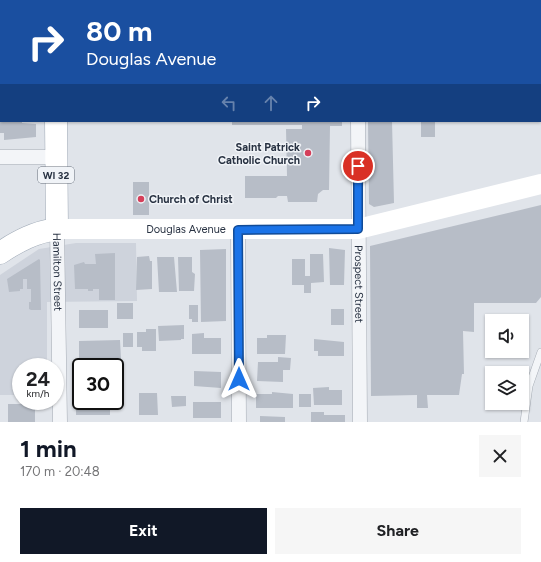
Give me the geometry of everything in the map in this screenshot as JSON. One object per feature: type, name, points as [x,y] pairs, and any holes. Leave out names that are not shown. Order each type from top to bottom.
[{"type":"main road","name":"Hamilton Street","points":[[56,122],[57,229]]},
{"type":"main road","name":"Douglas Avenue","points":[[0,254],[29,236],[41,231],[57,229],[358,229],[541,184]]},
{"type":"street","name":"Prospect Street","points":[[358,122],[360,422]]},
{"type":"street","points":[[0,157],[56,156]]},
{"type":"street","name":"Hamilton Street","points":[[57,229],[60,422]]},
{"type":"street","points":[[238,230],[239,422]]},
{"type":"lane","points":[[524,422],[529,386],[541,352]]},
{"type":"shaded area","points":[[76,243],[136,243],[137,301],[47,302],[47,358],[12,358],[12,395],[0,395],[0,275],[39,249]]},
{"type":"building","points":[[0,122],[22,122],[36,124],[36,137],[4,140],[4,133],[0,133]]},
{"type":"building","name":"Saint Patrick Catholic Church","points":[[232,122],[342,122],[342,126],[330,126],[329,190],[323,190],[318,194],[317,202],[288,202],[287,196],[278,196],[276,198],[245,198],[245,176],[287,176],[286,129],[302,129],[302,125],[232,125]]},
{"type":"building","points":[[368,122],[392,122],[394,203],[374,207],[369,204]]},
{"type":"building","points":[[421,122],[435,122],[435,137],[421,137]]},
{"type":"building","name":"Church of Christ","points":[[133,182],[149,182],[149,215],[133,215]]},
{"type":"building","points":[[541,205],[541,297],[536,303],[474,303],[474,332],[463,331],[464,374],[462,374],[459,395],[427,395],[428,408],[417,408],[417,395],[371,396],[370,246]]},
{"type":"building","points":[[329,248],[345,250],[344,285],[330,285]]},
{"type":"building","points":[[226,249],[226,321],[201,322],[200,250]]},
{"type":"building","points":[[115,253],[115,300],[99,300],[99,289],[88,291],[88,289],[75,289],[74,265],[84,262],[85,264],[96,264],[95,254]]},
{"type":"building","points":[[310,254],[323,254],[324,282],[311,283],[311,293],[304,293],[304,285],[292,285],[292,259],[305,259],[305,276],[310,276]]},
{"type":"building","points":[[149,256],[150,261],[152,261],[152,289],[136,290],[137,257]]},
{"type":"building","points":[[157,257],[174,257],[177,292],[159,292]]},
{"type":"building","points":[[178,257],[192,257],[192,272],[195,274],[194,291],[179,291]]},
{"type":"building","points":[[39,259],[41,310],[31,310],[29,309],[29,302],[31,302],[31,289],[27,289],[27,279],[23,279],[23,289],[20,289],[20,291],[9,292],[7,279]]},
{"type":"building","points":[[117,303],[133,303],[133,319],[117,319]]},
{"type":"building","points":[[189,305],[198,305],[198,322],[192,322],[192,319],[189,319]]},
{"type":"building","points":[[331,309],[344,309],[344,325],[331,325]]},
{"type":"building","points":[[79,310],[108,310],[108,328],[79,328]]},
{"type":"building","points":[[184,325],[184,339],[159,341],[158,326]]},
{"type":"building","points":[[146,329],[156,329],[156,351],[142,351],[142,347],[137,347],[137,332],[146,332]]},
{"type":"building","points":[[123,333],[133,333],[133,347],[123,347]]},
{"type":"building","points":[[204,333],[204,338],[221,338],[221,354],[192,354],[192,334]]},
{"type":"building","points":[[267,335],[286,335],[285,354],[257,354],[257,338],[267,338]]},
{"type":"building","points":[[314,339],[344,342],[344,356],[318,356],[318,351],[314,351]]},
{"type":"building","points":[[120,340],[121,358],[79,358],[79,341]]},
{"type":"building","points":[[278,357],[291,358],[290,370],[283,370],[283,382],[257,381],[258,362],[278,362]]},
{"type":"building","points":[[194,371],[221,372],[221,388],[194,386]]},
{"type":"building","points":[[329,387],[329,390],[342,390],[342,405],[314,405],[313,388]]},
{"type":"building","points":[[272,392],[293,394],[293,408],[256,408],[256,394],[272,394]]},
{"type":"building","points":[[139,393],[157,393],[158,415],[139,415]]},
{"type":"building","points":[[299,394],[311,394],[311,407],[299,407]]},
{"type":"building","points":[[171,396],[186,396],[186,406],[172,407]]},
{"type":"building","points":[[193,402],[221,402],[221,418],[193,418]]},
{"type":"building","points":[[8,404],[12,404],[12,410],[35,410],[35,422],[8,422]]},
{"type":"building","points":[[76,410],[110,410],[110,415],[76,415]]},
{"type":"building","points":[[311,412],[324,412],[324,415],[345,415],[345,422],[311,422]]},
{"type":"building","points":[[260,416],[285,417],[285,422],[260,422]]},
{"type":"place","name":"Saint Patrick Catholic Church","points":[[308,153]]},
{"type":"place","name":"Church of Christ","points":[[141,199]]},
{"type":"route","points":[[239,379],[238,230],[358,229],[358,166]]}]
